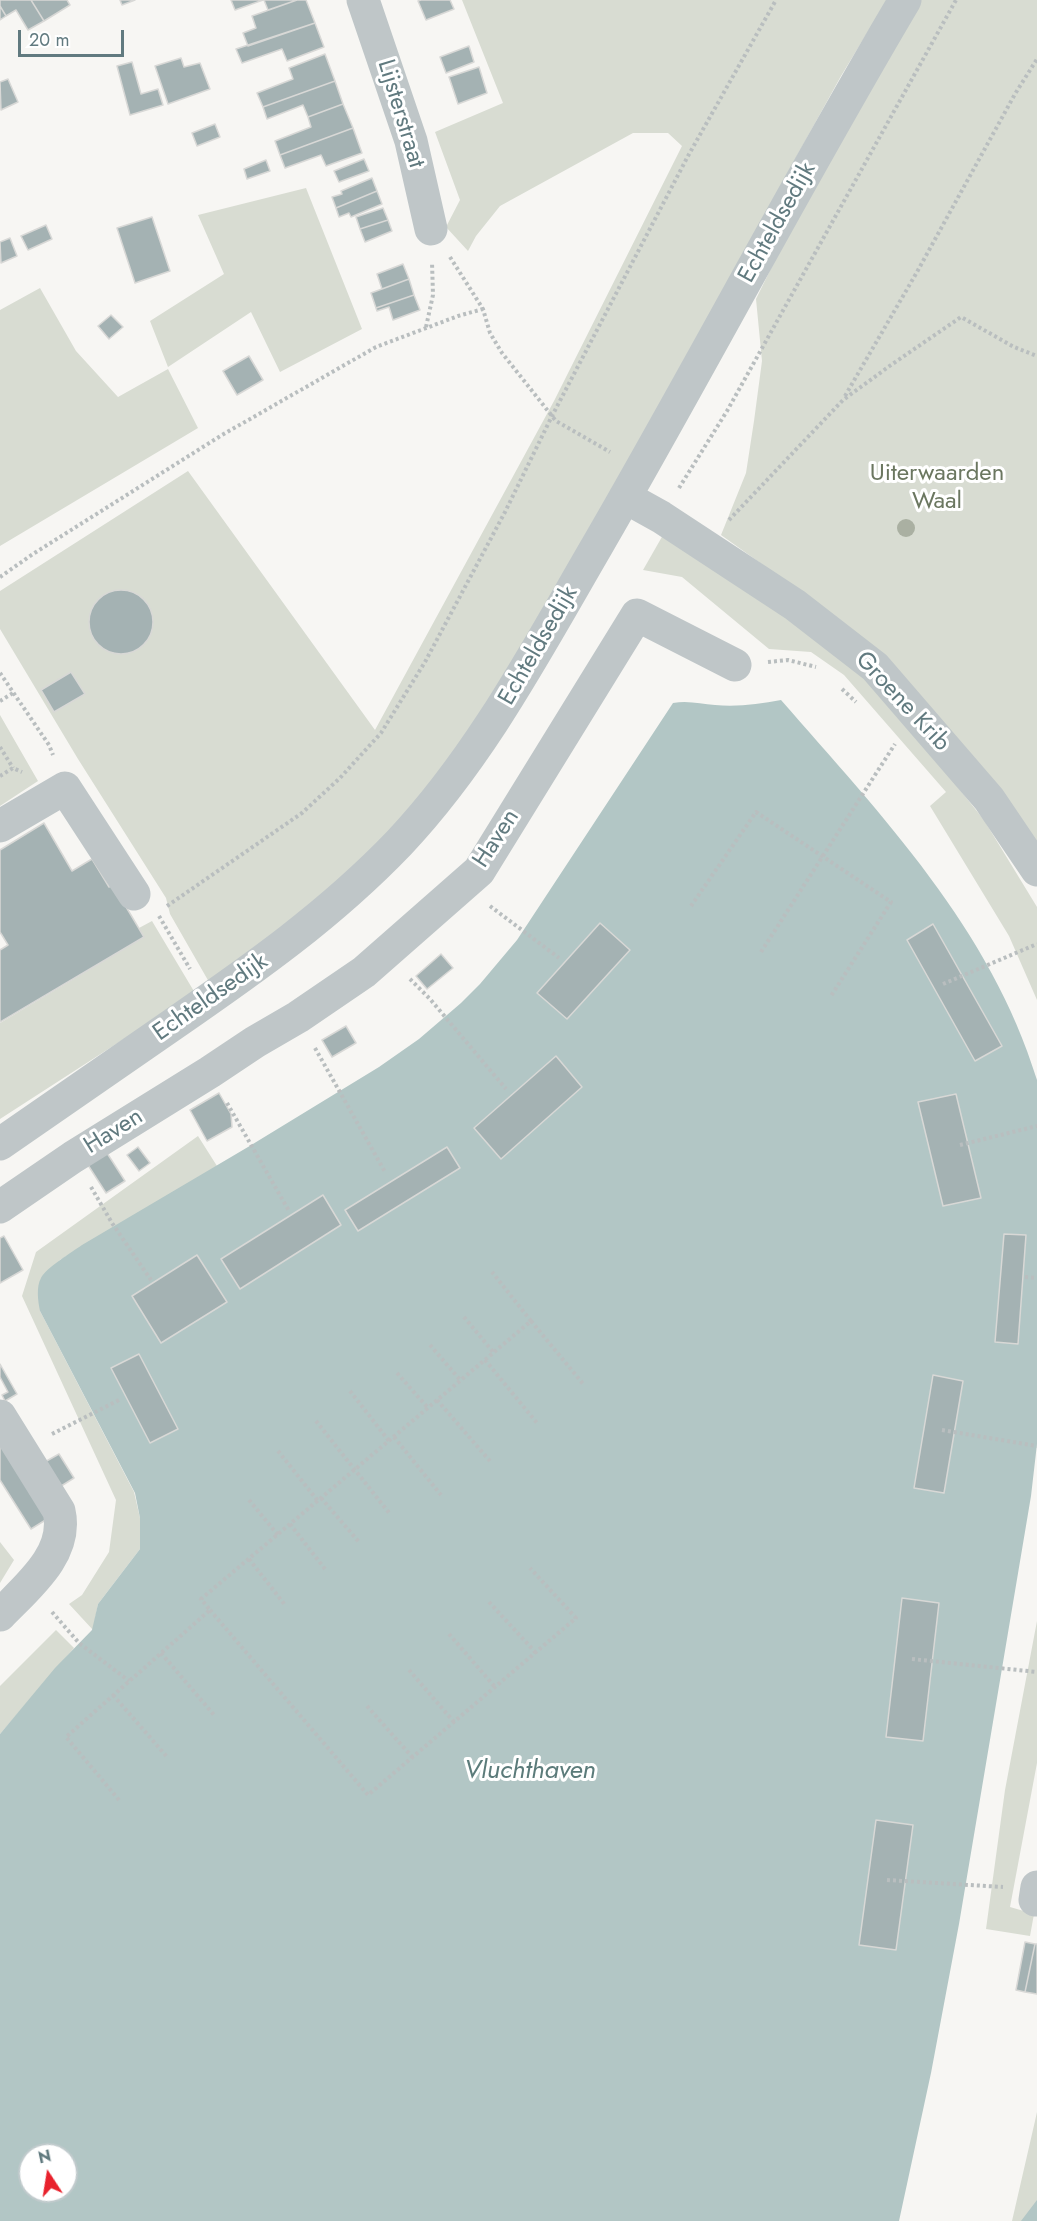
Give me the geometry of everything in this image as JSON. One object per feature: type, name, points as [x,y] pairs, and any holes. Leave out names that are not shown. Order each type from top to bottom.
[{"type":"street","name":"Lijsterstraat","points":[[363,0],[411,141],[431,229]]},
{"type":"street","name":"Echteldsedijk","points":[[0,1144],[288,944],[350,892],[401,841],[449,784],[492,725],[626,497],[852,89],[905,0]]},
{"type":"street","points":[[626,497],[661,517],[706,548]]},
{"type":"street","name":"Groene Krib","points":[[706,548],[795,605],[875,666],[989,799],[1037,870]]},
{"type":"street","name":"Haven","points":[[0,1207],[73,1157],[298,1017],[364,972],[478,871],[637,615],[735,665]]},
{"type":"street","points":[[0,826],[65,788],[134,894]]},
{"type":"street","points":[[0,1416],[58,1511],[62,1524],[57,1546],[47,1564],[0,1615]]},
{"type":"path","points":[[165,907],[302,813],[340,778],[381,733],[425,662],[505,512],[552,416],[688,156],[776,0]]},
{"type":"path","points":[[661,517],[727,411],[956,0]]},
{"type":"path","points":[[843,400],[1015,94],[1037,59]]},
{"type":"path","points":[[431,229],[483,309],[490,333],[502,353],[556,421],[611,453]]},
{"type":"path","points":[[426,327],[433,295],[431,229]]},
{"type":"path","points":[[0,577],[61,536],[290,395],[376,346],[483,309]]},
{"type":"path","points":[[706,548],[748,498],[843,400],[891,364],[961,317],[1014,347],[1037,356]]},
{"type":"path","points":[[735,665],[788,660],[822,669]]},
{"type":"path","points":[[0,673],[49,745],[65,788]]},
{"type":"path","points":[[838,685],[863,710]]},
{"type":"path","points":[[0,702],[13,693]]},
{"type":"path","points":[[761,952],[896,743],[903,751]]},
{"type":"path","points":[[0,747],[13,768]]},
{"type":"path","points":[[692,906],[756,812],[891,902],[831,996]]},
{"type":"path","points":[[502,913],[559,958]]},
{"type":"path","points":[[160,917],[192,971]]},
{"type":"path","points":[[944,984],[1037,944]]},
{"type":"path","points":[[430,999],[506,1089]]},
{"type":"path","points":[[327,1070],[385,1172]]},
{"type":"path","points":[[239,1126],[289,1211]]},
{"type":"path","points":[[960,1145],[1037,1126]]},
{"type":"path","points":[[73,1157],[112,1223],[150,1280]]},
{"type":"path","points":[[492,1272],[584,1385]]},
{"type":"path","points":[[1025,1277],[1037,1278]]},
{"type":"path","points":[[464,1317],[494,1353]]},
{"type":"path","points":[[530,1568],[576,1618],[368,1795],[201,1599],[531,1321]]},
{"type":"path","points":[[430,1344],[460,1381]]},
{"type":"path","points":[[485,1360],[537,1423]]},
{"type":"path","points":[[397,1373],[428,1408]]},
{"type":"path","points":[[350,1392],[388,1441]]},
{"type":"path","points":[[21,1450],[121,1399]]},
{"type":"path","points":[[437,1400],[490,1461]]},
{"type":"path","points":[[316,1421],[390,1514]]},
{"type":"path","points":[[942,1430],[1037,1446]]},
{"type":"path","points":[[394,1437],[441,1495]]},
{"type":"path","points":[[278,1451],[359,1542]]},
{"type":"path","points":[[249,1500],[278,1535]]},
{"type":"path","points":[[290,1524],[325,1569]]},
{"type":"path","points":[[249,1559],[285,1605]]},
{"type":"path","points":[[28,1586],[80,1643],[129,1681]]},
{"type":"path","points":[[489,1602],[536,1653]]},
{"type":"path","points":[[119,1800],[66,1737],[210,1610]]},
{"type":"path","points":[[449,1634],[495,1687]]},
{"type":"path","points":[[161,1653],[214,1715]]},
{"type":"path","points":[[912,1659],[1037,1672]]},
{"type":"path","points":[[409,1670],[454,1722]]},
{"type":"path","points":[[114,1695],[168,1758]]},
{"type":"path","points":[[368,1706],[413,1758]]},
{"type":"path","points":[[887,1880],[1036,1892]]},
{"type":"green space","points":[[462,0],[887,0],[841,76],[648,426],[476,724],[415,803],[359,864],[284,929],[209,982],[170,914],[166,898],[78,759],[0,629],[0,591],[188,471],[375,730],[554,401],[682,146],[668,133],[633,133],[500,206],[476,236],[468,251],[446,227],[460,200],[435,132],[503,103]]},
{"type":"green space","name":"Uiterwaarden Waal","points":[[921,0],[1037,0],[1037,848],[787,582],[721,535],[746,473],[754,421],[762,361],[756,299],[784,242]]},
{"type":"green space","points":[[306,188],[362,329],[280,372],[251,312],[168,367],[150,321],[224,274],[198,215]]},
{"type":"green space","points":[[40,288],[76,351],[118,397],[168,369],[198,428],[0,546],[0,310]]},
{"type":"green space","points":[[663,535],[865,671],[984,820],[1037,907],[1037,1000],[1009,936],[930,806],[946,792],[844,675],[811,652],[769,649],[682,577],[643,570]]},
{"type":"green space","points":[[0,715],[38,781],[0,806]]},
{"type":"green space","points":[[152,921],[195,993],[0,1119],[0,1023],[144,937],[139,928]]},
{"type":"green space","points":[[198,1136],[217,1166],[60,1260],[40,1311],[134,1492],[140,1518],[140,1549],[98,1604],[93,1630],[69,1604],[82,1595],[109,1552],[116,1500],[22,1296],[36,1252]]},
{"type":"green space","points":[[0,1542],[14,1560],[0,1583]]},
{"type":"green space","points":[[1037,1621],[1037,1763],[1010,1907],[1034,1914],[1030,1936],[986,1929],[1005,1790]]},
{"type":"green space","points":[[56,1630],[74,1648],[0,1734],[0,1686]]},
{"type":"green space","points":[[1037,2112],[1037,2221],[1012,2221],[1035,2121]]},
{"type":"water","name":"Vluchthaven","points":[[781,700],[857,787],[930,877],[992,973],[1017,1025],[1037,1080],[1037,1444],[1031,1496],[959,1924],[931,2073],[899,2221],[0,2221],[0,1734],[55,1668],[92,1630],[98,1604],[140,1549],[140,1518],[135,1493],[40,1311],[39,1282],[54,1265],[82,1245],[379,1067],[419,1039],[480,984],[517,940],[673,703],[748,705]]},
{"type":"water","points":[[1037,2200],[1037,2221],[1021,2221]]},
{"type":"building","points":[[0,0],[31,0],[44,21],[28,30],[16,10],[6,16],[0,6]]},
{"type":"building","points":[[31,0],[67,0],[70,5],[44,21]]},
{"type":"building","points":[[120,0],[135,0],[122,5]]},
{"type":"building","points":[[231,0],[263,0],[235,10]]},
{"type":"building","points":[[264,0],[297,0],[268,10]]},
{"type":"building","points":[[297,0],[306,0],[315,23],[248,46],[243,33],[256,28],[252,16]]},
{"type":"building","points":[[450,0],[454,9],[426,20],[418,1]]},
{"type":"building","points":[[0,6],[6,16],[0,20]]},
{"type":"building","points":[[315,23],[324,47],[287,61],[282,49],[242,63],[236,49]]},
{"type":"building","points":[[469,46],[474,62],[446,73],[440,57]]},
{"type":"building","points":[[325,54],[335,81],[263,107],[257,93],[293,79],[289,68]]},
{"type":"building","points":[[181,58],[184,67],[200,63],[210,89],[168,104],[155,66]]},
{"type":"building","points":[[132,62],[141,94],[158,89],[163,105],[130,115],[117,66]]},
{"type":"building","points":[[479,67],[487,93],[458,104],[449,77]]},
{"type":"building","points":[[8,79],[18,102],[1,110],[0,82]]},
{"type":"building","points":[[335,81],[343,104],[308,117],[303,105],[267,119],[263,107]]},
{"type":"building","points":[[343,104],[353,128],[280,155],[275,141],[311,127],[308,117]]},
{"type":"building","points":[[215,124],[220,137],[197,146],[192,133]]},
{"type":"building","points":[[353,128],[362,153],[326,166],[321,155],[285,168],[280,155]]},
{"type":"building","points":[[364,159],[369,171],[339,182],[334,171]]},
{"type":"building","points":[[266,160],[270,171],[247,179],[244,169]]},
{"type":"building","points":[[372,178],[377,191],[336,208],[332,197]]},
{"type":"building","points":[[377,191],[382,204],[351,217],[349,213],[339,217],[336,208]]},
{"type":"building","points":[[383,208],[388,220],[360,229],[356,217]]},
{"type":"building","points":[[152,217],[170,271],[135,283],[117,228]]},
{"type":"building","points":[[388,220],[392,231],[365,242],[360,229]]},
{"type":"building","points":[[46,225],[52,239],[28,250],[21,236]]},
{"type":"building","points":[[10,238],[17,256],[1,263],[0,242]]},
{"type":"building","points":[[403,264],[409,279],[382,289],[377,274]]},
{"type":"building","points":[[409,279],[414,295],[376,308],[371,293]]},
{"type":"building","points":[[414,295],[420,310],[393,320],[389,307],[377,311],[376,308]]},
{"type":"building","points":[[111,315],[123,327],[109,339],[98,326]]},
{"type":"building","points":[[249,356],[263,380],[237,395],[223,371]]},
{"type":"building","points":[[115,590],[127,590],[144,599],[151,610],[153,622],[151,634],[144,645],[127,654],[115,654],[103,649],[94,640],[89,628],[89,616],[94,604],[103,595]]},
{"type":"building","points":[[71,672],[85,694],[54,712],[41,690]]},
{"type":"building","points":[[44,823],[72,871],[92,859],[109,887],[113,885],[144,937],[0,1022],[0,950],[8,945],[0,932],[0,850]]},
{"type":"building","points":[[600,923],[630,950],[567,1019],[537,993]]},
{"type":"building","points":[[933,924],[1002,1046],[975,1061],[907,940]]},
{"type":"building","points":[[441,954],[453,968],[427,989],[416,976]]},
{"type":"building","points":[[346,1026],[356,1043],[332,1057],[322,1040]]},
{"type":"building","points":[[556,1056],[582,1087],[501,1159],[474,1128]]},
{"type":"building","points":[[219,1093],[231,1114],[232,1127],[207,1141],[190,1110]]},
{"type":"building","points":[[956,1094],[981,1198],[943,1206],[918,1102]]},
{"type":"building","points":[[138,1147],[150,1163],[139,1171],[127,1155]]},
{"type":"building","points":[[447,1147],[460,1168],[358,1231],[345,1210]]},
{"type":"building","points":[[107,1153],[125,1181],[106,1193],[88,1165]]},
{"type":"building","points":[[323,1195],[341,1225],[240,1289],[221,1259]]},
{"type":"building","points":[[1004,1234],[1026,1235],[1018,1344],[995,1342]]},
{"type":"building","points":[[4,1236],[23,1270],[0,1283],[0,1238]]},
{"type":"building","points":[[197,1255],[227,1302],[161,1343],[132,1296]]},
{"type":"building","points":[[139,1354],[178,1429],[150,1443],[111,1368]]},
{"type":"building","points":[[0,1364],[17,1394],[5,1401],[2,1395],[8,1392],[0,1377]]},
{"type":"building","points":[[933,1375],[963,1381],[944,1493],[914,1488]]},
{"type":"building","points":[[0,1435],[52,1516],[31,1529],[0,1480]]},
{"type":"building","points":[[59,1454],[74,1478],[58,1488],[43,1463]]},
{"type":"building","points":[[902,1598],[939,1603],[923,1741],[886,1737]]},
{"type":"building","points":[[876,1820],[913,1825],[896,1950],[859,1945]]},
{"type":"building","points":[[1025,1942],[1035,1944],[1025,1992],[1016,1990]]},
{"type":"building","points":[[1035,1944],[1037,1944],[1037,1994],[1025,1992]]}]
